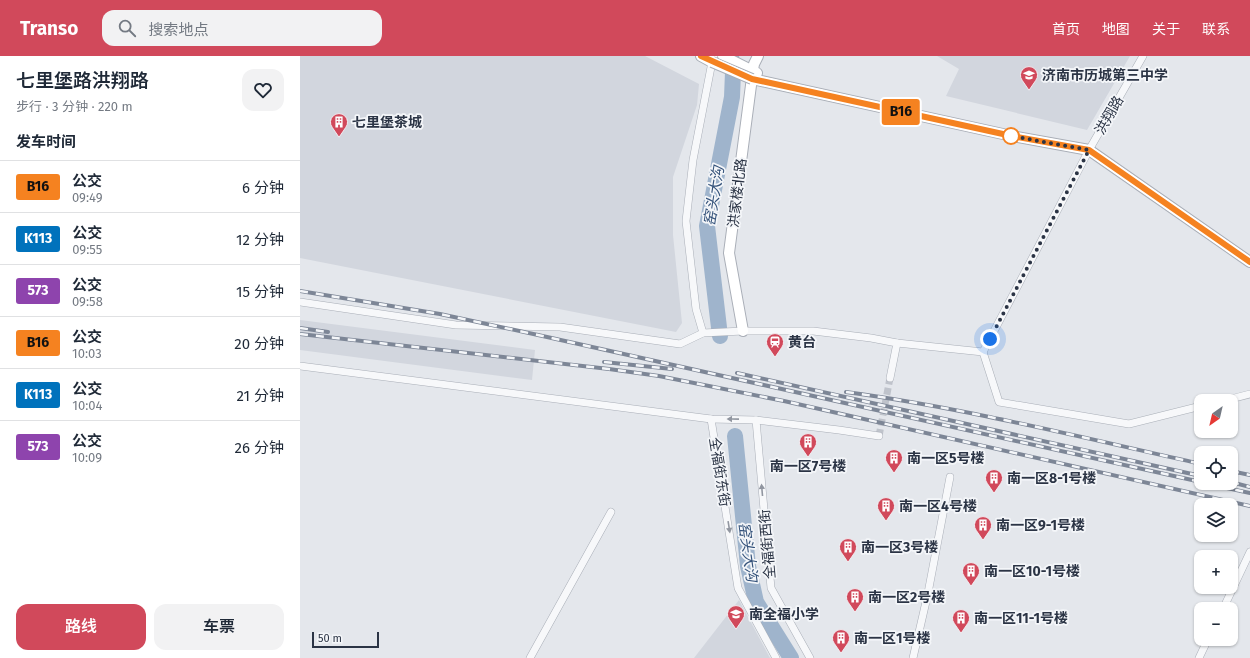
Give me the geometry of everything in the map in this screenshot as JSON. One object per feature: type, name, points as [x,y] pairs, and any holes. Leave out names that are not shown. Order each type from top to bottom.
[{"type":"main road","points":[[701,56],[713,59],[777,85],[1012,136],[1089,150],[1250,262]]},
{"type":"main road","points":[[723,56],[752,75]]},
{"type":"main road","name":"洪家楼北路","points":[[743,331],[729,253],[752,75],[754,64],[758,56]]},
{"type":"street","name":"洪翔路","points":[[983,352],[1089,150],[1143,56]]},
{"type":"street","points":[[703,333],[696,309],[686,221],[693,160],[713,59]]},
{"type":"street","points":[[300,302],[456,324],[560,327],[680,344],[703,333],[743,331],[812,331],[871,338],[897,343],[983,352],[999,402],[1129,424],[1194,408]]},
{"type":"street","points":[[890,378],[897,343]]},
{"type":"street","points":[[300,366],[711,419],[756,420],[879,436]]},
{"type":"street","points":[[1238,397],[1250,394]]},
{"type":"street","name":"全福街东街","points":[[711,419],[738,588],[776,658]]},
{"type":"street","name":"全福街西街","points":[[756,420],[771,588],[810,658]]},
{"type":"street","points":[[913,658],[928,593],[950,477]]},
{"type":"street","points":[[530,658],[611,512]]},
{"type":"street","points":[[1226,602],[1250,552]]},
{"type":"street","points":[[1199,658],[1205,646]]},
{"type":"shaded area","points":[[300,56],[645,56],[699,84],[697,105],[673,177],[673,235],[682,323],[676,332],[300,258]]},
{"type":"shaded area","name":"济南市历城第三中学","points":[[937,56],[1130,56],[1087,130],[946,96],[959,69]]},
{"type":"shaded area","points":[[300,320],[535,350],[532,380],[300,350]]},
{"type":"shaded area","name":"南全福小学","points":[[739,600],[770,658],[694,658]]},
{"type":"waterway","name":"窑头大沟","points":[[720,336],[707,226],[732,97],[733,72],[731,56]]},
{"type":"waterway","name":"窑头大沟","points":[[735,436],[748,566],[756,602],[791,658]]},
{"type":"tunnel","points":[[879,436],[890,378]]},
{"type":"railway","points":[[300,291],[440,314],[1194,480]]},
{"type":"railway","points":[[300,328],[328,332]]},
{"type":"railway","points":[[300,334],[659,376],[784,401],[1250,506]]},
{"type":"railway","points":[[604,362],[672,369]]},
{"type":"railway","points":[[737,373],[1194,474]]},
{"type":"railway","points":[[846,392],[935,406],[980,415],[1194,462]]},
{"type":"railway","points":[[1238,472],[1250,475]]},
{"type":"railway","points":[[1238,484],[1250,487]]},
{"type":"railway","points":[[1236,490],[1250,493]]},
{"type":"bus line","name":"B16","points":[[701,56],[752,79],[796,90],[1012,136],[1089,150],[1250,262]]},
{"type":"place","name":"济南市历城第三中学","points":[[1029,90]]},
{"type":"place","name":"七里堡茶城","points":[[339,137]]},
{"type":"place","name":"黄台","points":[[775,357]]},
{"type":"place","name":"南一区7号楼","points":[[808,457]]},
{"type":"place","name":"南一区5号楼","points":[[894,473]]},
{"type":"place","name":"南一区8-1号楼","points":[[994,493]]},
{"type":"place","name":"南一区4号楼","points":[[886,521]]},
{"type":"place","name":"南一区9-1号楼","points":[[983,540]]},
{"type":"place","name":"南一区3号楼","points":[[848,562]]},
{"type":"place","name":"南一区10-1号楼","points":[[971,586]]},
{"type":"place","name":"南一区2号楼","points":[[855,612]]},
{"type":"place","name":"南全福小学","points":[[736,629]]},
{"type":"place","name":"南一区11-1号楼","points":[[961,633]]},
{"type":"place","name":"南一区1号楼","points":[[841,653]]},
{"type":"route","points":[[990,339],[1089,150],[1011,136]]}]
